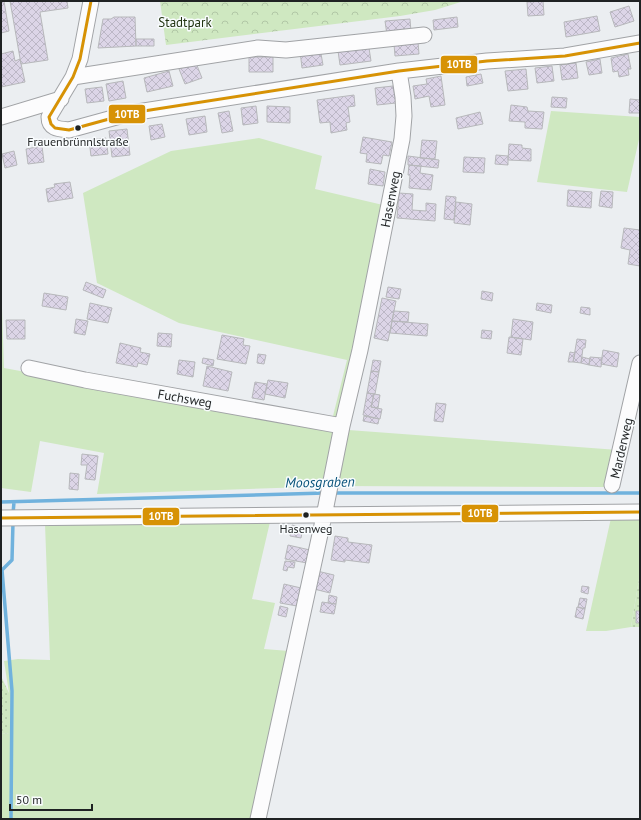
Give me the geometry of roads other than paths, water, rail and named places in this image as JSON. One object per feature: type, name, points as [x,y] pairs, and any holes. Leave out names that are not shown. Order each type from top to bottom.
[{"type":"street","points":[[91,1],[80,59],[74,77],[49,117],[49,122],[53,127],[60,130],[69,130],[131,113],[399,71],[487,61],[565,56],[640,43]]},
{"type":"street","points":[[74,77],[258,48],[286,50],[424,35]]},
{"type":"street","name":"Hasenweg","points":[[258,819],[324,516],[342,426],[360,350],[402,139],[404,116],[399,71]]},
{"type":"street","points":[[1,117],[61,99]]},
{"type":"street","name":"Marderweg","points":[[612,486],[640,363]]},
{"type":"street","name":"Fuchsweg","points":[[29,368],[85,380],[342,426]]},
{"type":"street","points":[[10,518],[640,512]]},
{"type":"waterway","name":"Moosgraben","points":[[1,502],[325,493]]},
{"type":"waterway","name":"Moosgraben","points":[[333,493],[640,493]]},
{"type":"waterway","points":[[13,514],[14,502]]},
{"type":"waterway","points":[[11,819],[12,691],[2,570],[12,560],[13,522]]},
{"type":"place","name":"Frauenbrünnlstraße","points":[[78,128]]},
{"type":"place","name":"Hasenweg","points":[[306,515]]},
{"type":"park label","name":"Stadtpark","points":[[185,22]]}]
